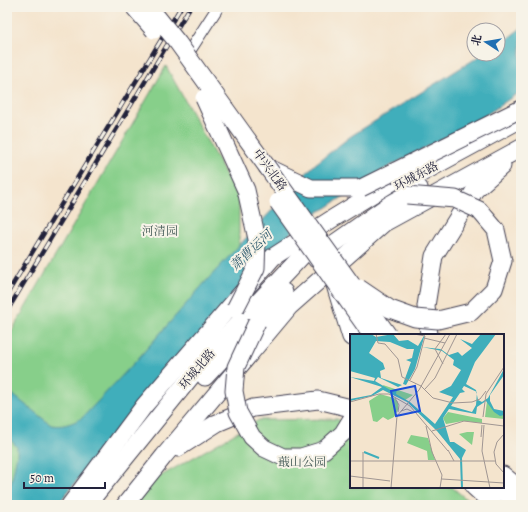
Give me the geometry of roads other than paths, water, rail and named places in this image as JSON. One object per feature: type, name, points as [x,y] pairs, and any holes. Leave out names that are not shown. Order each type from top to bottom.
[{"type":"main road","name":"中兴北路","points":[[134,7],[170,49],[204,98],[342,281],[387,334]]},
{"type":"main road","name":"中兴北路","points":[[149,7],[187,55],[267,167],[342,281],[371,334]]},
{"type":"main road","points":[[82,505],[120,452],[235,310],[256,268],[257,239],[246,190],[204,98]]},
{"type":"main road","points":[[70,505],[144,406],[273,257],[332,219],[521,104]]},
{"type":"main road","points":[[267,167],[311,188],[361,188],[521,109]]},
{"type":"main road","name":"环城东路","points":[[319,247],[380,195],[521,120]]},
{"type":"main road","name":"环城东路","points":[[319,247],[406,195],[521,132]]},
{"type":"main road","points":[[429,334],[426,306],[434,256],[475,190],[521,148]]},
{"type":"main road","points":[[125,505],[164,456],[289,307],[384,223],[521,148]]},
{"type":"main road","points":[[342,281],[390,309],[415,318],[438,320],[471,312],[494,289],[503,261],[496,230],[479,210],[455,199],[406,195]]},
{"type":"main road","name":"环城北路","points":[[91,505],[215,356],[257,322],[319,247]]},
{"type":"main road","name":"环城北路","points":[[87,505],[215,356],[319,247]]},
{"type":"main road","points":[[342,281],[351,334]]},
{"type":"main road","points":[[257,322],[236,367],[234,391],[238,412],[252,437],[264,448],[283,456],[301,458],[324,450],[343,433],[350,422]]},
{"type":"main road","points":[[164,456],[218,423],[254,408],[318,400],[350,408]]},
{"type":"main road","points":[[504,465],[521,477]]},
{"type":"main road","points":[[504,476],[521,490]]},
{"type":"main road","points":[[475,488],[494,505]]},
{"type":"main road","points":[[498,488],[521,505]]},
{"type":"street","points":[[187,55],[218,7]]},
{"type":"water","name":"萧曹运河","points":[[521,28],[521,91],[480,119],[383,170],[304,221],[293,230],[142,402],[57,505],[7,505],[7,490],[11,484],[17,455],[17,447],[7,436],[7,390],[51,425],[59,426],[82,418],[135,362],[208,279],[314,165],[351,136],[470,62],[506,62],[506,40]]},
{"type":"railway","points":[[7,294],[181,7]]},
{"type":"railway","points":[[7,311],[190,7]]},
{"type":"park label","name":"河清园","points":[[160,231]]},
{"type":"park label","name":"蕺山公园","points":[[302,462]]}]
